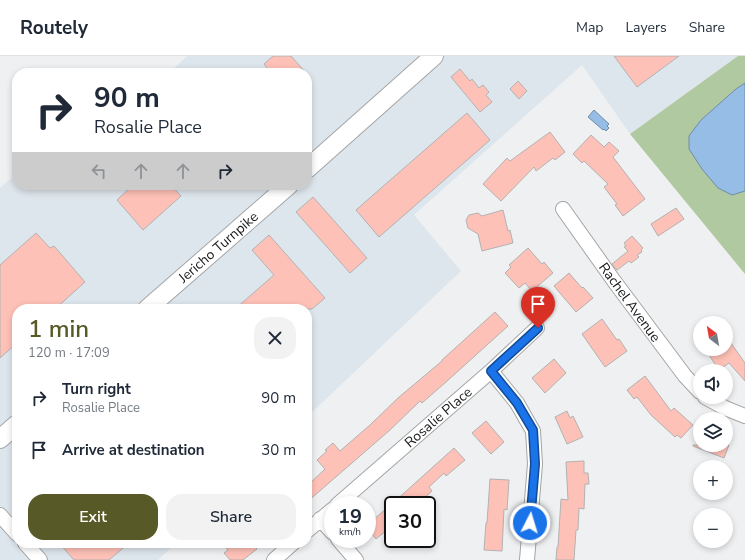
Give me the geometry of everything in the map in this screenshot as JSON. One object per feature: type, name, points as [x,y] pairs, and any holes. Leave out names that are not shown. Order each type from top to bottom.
[{"type":"main road","points":[[312,165],[434,56]]},
{"type":"main road","name":"Jericho Turnpike","points":[[153,304],[283,190]]},
{"type":"main road","points":[[0,439],[12,428]]},
{"type":"street","name":"Rachel Avenue","points":[[564,209],[614,281],[684,376],[693,385]]},
{"type":"street","name":"Rosalie Place","points":[[347,496],[538,328]]},
{"type":"street","points":[[491,371],[517,403],[533,430],[535,464],[527,560]]},
{"type":"street","points":[[718,404],[745,416]]},
{"type":"street","points":[[0,514],[12,528]]},
{"type":"street","points":[[312,526],[324,516]]},
{"type":"street","points":[[320,519],[324,523]]},
{"type":"street","points":[[29,548],[40,560]]},
{"type":"street","points":[[274,560],[287,548]]},
{"type":"street","points":[[346,548],[356,560]]},
{"type":"shaded area","points":[[187,56],[738,56],[630,134],[582,65],[414,215],[461,271],[312,412],[312,304],[12,304],[12,548],[171,548],[158,560],[0,560],[0,188],[12,177],[12,190],[312,190],[312,68],[174,68]]},
{"type":"green space","points":[[738,56],[745,56],[745,274],[630,134]]},
{"type":"water","points":[[745,83],[745,191],[732,195],[718,188],[702,169],[689,149],[689,136],[701,120],[736,89]]},
{"type":"water","points":[[594,110],[609,124],[607,126],[609,128],[606,131],[588,117]]},
{"type":"building","points":[[273,56],[291,56],[302,68],[267,68],[264,64]]},
{"type":"building","points":[[614,56],[679,56],[637,87]]},
{"type":"building","points":[[460,69],[470,81],[472,79],[479,88],[483,85],[489,92],[486,95],[492,102],[480,112],[451,77]]},
{"type":"building","points":[[518,81],[527,91],[519,99],[510,89]]},
{"type":"building","points":[[467,113],[490,140],[379,237],[356,210]]},
{"type":"building","points":[[550,132],[565,152],[555,160],[553,158],[536,171],[534,167],[501,201],[483,184],[507,158],[510,161]]},
{"type":"building","points":[[591,135],[604,147],[609,142],[619,151],[613,157],[645,199],[623,216],[615,205],[617,204],[604,187],[608,184],[584,161],[582,163],[573,154]]},
{"type":"building","points":[[128,190],[176,190],[181,196],[143,230],[117,200]]},
{"type":"building","points":[[313,197],[367,258],[350,273],[296,212]]},
{"type":"building","points":[[676,208],[684,219],[658,236],[651,224]]},
{"type":"building","points":[[503,210],[508,231],[510,230],[513,243],[482,251],[478,234],[468,228],[466,220],[469,215],[478,213],[482,216]]},
{"type":"building","points":[[36,233],[50,248],[54,246],[85,282],[61,304],[12,304],[12,347],[0,358],[0,265]]},
{"type":"building","points":[[269,235],[325,298],[312,309],[312,304],[241,304],[274,275],[252,250]]},
{"type":"building","points":[[632,236],[643,248],[641,250],[642,252],[637,255],[639,257],[631,263],[629,261],[617,270],[612,264],[628,251],[624,247],[626,246],[624,243]]},
{"type":"building","points":[[528,248],[542,264],[544,262],[553,273],[532,291],[525,283],[519,288],[505,273],[511,267],[509,265]]},
{"type":"building","points":[[569,273],[593,298],[576,312],[554,286]]},
{"type":"building","points":[[495,312],[508,326],[422,403],[420,401],[390,430],[312,498],[312,481],[325,469],[317,460],[327,451],[325,450],[333,443],[340,451]]},
{"type":"building","points":[[602,319],[627,351],[605,367],[582,334]]},
{"type":"building","points":[[733,346],[745,363],[745,381],[733,368],[733,364],[715,364],[710,356],[733,356]]},
{"type":"building","points":[[554,359],[566,373],[545,393],[532,378]]},
{"type":"building","points":[[645,376],[671,411],[674,408],[693,425],[681,438],[677,435],[675,437],[651,415],[637,397],[634,399],[627,390]]},
{"type":"building","points":[[567,411],[570,418],[573,416],[583,437],[567,444],[555,417]]},
{"type":"building","points":[[486,421],[504,442],[491,454],[472,433]]},
{"type":"building","points":[[454,448],[465,460],[446,476],[444,473],[429,487],[432,491],[427,496],[401,496]]},
{"type":"building","points":[[708,452],[726,452],[724,458]]},
{"type":"building","points":[[584,461],[584,473],[588,473],[589,484],[585,484],[584,509],[579,508],[574,560],[556,560],[561,499],[568,500],[566,462]]},
{"type":"building","points":[[490,479],[509,480],[507,510],[504,509],[502,551],[484,550]]},
{"type":"building","points":[[384,511],[384,532],[376,539],[376,517]]},
{"type":"building","points":[[63,548],[123,548],[109,560],[74,560]]},
{"type":"building","points":[[226,548],[257,549],[243,560],[230,560],[224,553],[228,550]]},
{"type":"route","points":[[530,523],[535,464],[533,430],[517,403],[491,371],[538,328]]}]
